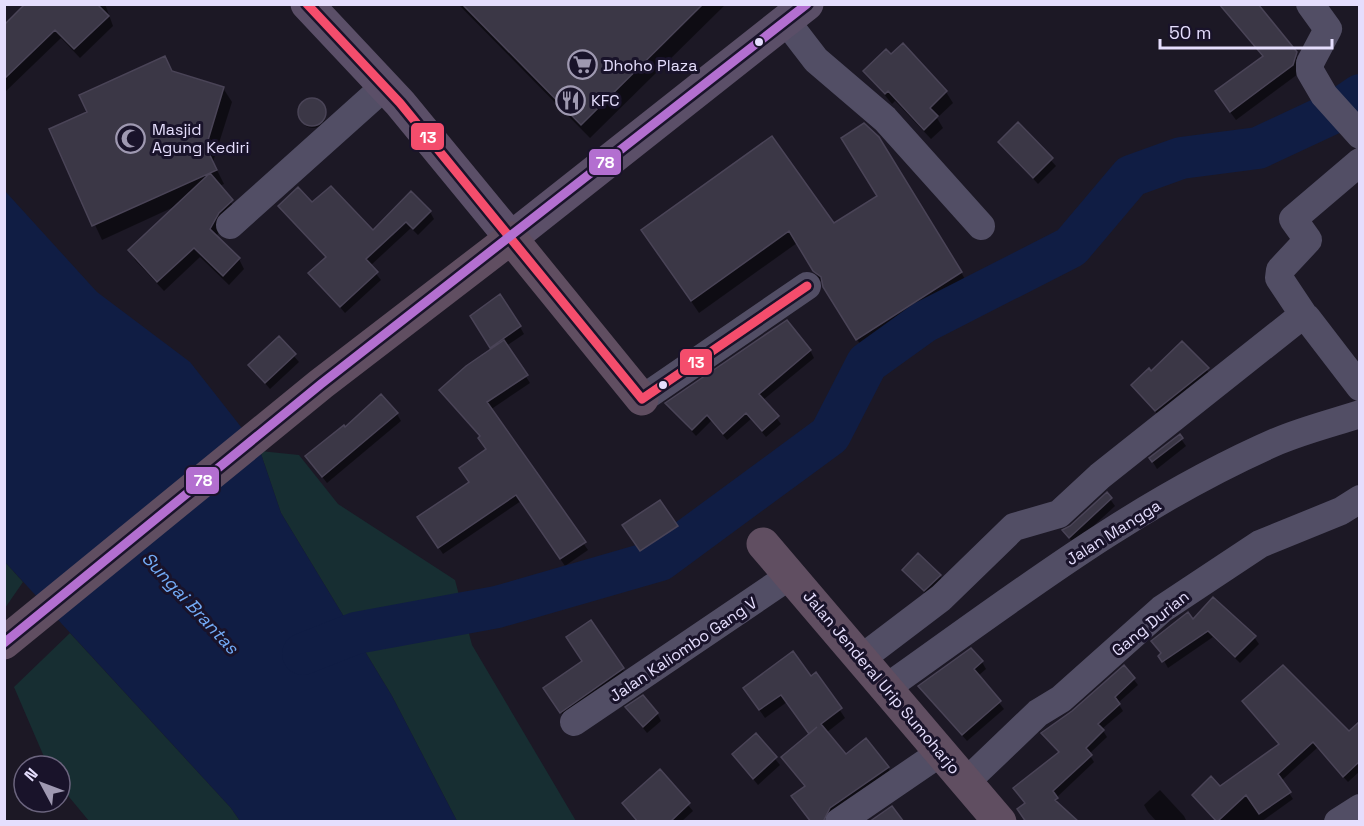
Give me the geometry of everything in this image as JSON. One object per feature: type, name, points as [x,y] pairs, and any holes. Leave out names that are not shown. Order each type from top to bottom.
[{"type":"highway","points":[[4,643],[321,384],[511,238],[642,399]]},
{"type":"highway","name":"Jalan Jenderal Urip Sumoharjo","points":[[763,544],[1000,822]]},
{"type":"main road","points":[[307,4],[384,87],[511,238],[796,13]]},
{"type":"street","points":[[1310,4],[1328,29],[1310,63],[1312,77],[1359,135]]},
{"type":"street","points":[[796,13],[816,60],[885,120],[981,226]]},
{"type":"street","points":[[230,225],[384,87]]},
{"type":"street","points":[[1359,162],[1293,219],[1308,240],[1280,270],[1279,278],[1359,387]]},
{"type":"street","points":[[642,399],[807,286]]},
{"type":"street","points":[[862,658],[941,598],[1014,527],[1059,514],[1127,454],[1299,318],[1305,316]]},
{"type":"street","name":"Jalan Mangga","points":[[886,688],[1095,541],[1195,482],[1278,441],[1359,414]]},
{"type":"street","name":"Gang Durian","points":[[966,782],[1038,713],[1061,699],[1162,609],[1260,544],[1341,511],[1359,499]]},
{"type":"street","name":"Jalan Kaliombo Gang V","points":[[574,722],[791,575]]},
{"type":"street","points":[[839,822],[940,753]]},
{"type":"street","points":[[1338,822],[1359,808]]},
{"type":"green space","points":[[260,451],[299,455],[338,504],[455,580],[472,645],[576,821],[457,821],[392,696],[281,513]]},
{"type":"green space","points":[[5,562],[23,582],[5,608]]},
{"type":"green space","points":[[70,633],[231,808],[240,821],[89,821],[72,800],[72,754],[43,754],[14,687]]},
{"type":"water","name":"Sungai Brantas","points":[[5,191],[97,292],[190,362],[260,451],[281,513],[392,696],[457,821],[240,821],[231,808],[5,562]]},
{"type":"building","points":[[25,4],[97,4],[109,16],[74,49],[55,30],[4,79],[4,25]]},
{"type":"building","name":"Dhoho Plaza","points":[[462,4],[703,4],[581,125]]},
{"type":"building","points":[[1219,4],[1258,4],[1297,52],[1293,65],[1230,112],[1215,91],[1263,56]]},
{"type":"building","points":[[903,43],[947,91],[930,108],[938,116],[924,130],[888,91],[885,94],[863,71],[886,49],[891,54]]},
{"type":"building","name":"Masjid Agung Kediri","points":[[165,56],[172,71],[224,87],[206,147],[217,170],[92,226],[49,129],[87,112],[79,95]]},
{"type":"building","points":[[312,98],[322,102],[326,112],[322,122],[312,126],[302,122],[298,112],[302,102]]},
{"type":"building","points":[[1018,122],[1053,158],[1033,178],[998,142]]},
{"type":"building","points":[[864,123],[879,137],[962,272],[856,340],[823,287],[821,277],[813,271],[789,231],[691,301],[641,230],[772,136],[834,223],[877,196],[841,138]]},
{"type":"building","points":[[210,173],[233,200],[219,213],[210,229],[240,258],[223,276],[194,248],[157,282],[128,250]]},
{"type":"building","points":[[331,186],[373,230],[411,191],[431,211],[413,229],[406,222],[366,259],[378,272],[340,307],[308,273],[326,257],[278,206],[298,187],[312,202]]},
{"type":"building","points":[[500,294],[521,326],[490,348],[470,316]]},
{"type":"building","points":[[787,320],[811,350],[759,394],[779,416],[762,431],[746,413],[723,434],[707,415],[692,430],[665,403]]},
{"type":"building","points":[[279,336],[296,354],[265,383],[248,365]]},
{"type":"building","points":[[504,340],[528,375],[487,402],[586,542],[560,559],[516,495],[438,548],[417,517],[469,482],[459,468],[486,449],[478,438],[480,436],[439,390],[466,366]]},
{"type":"building","points":[[1182,341],[1209,368],[1155,411],[1131,385],[1149,368],[1151,371]]},
{"type":"building","points":[[381,394],[398,413],[322,477],[305,456],[344,425],[345,427]]},
{"type":"building","points":[[1180,434],[1183,438],[1152,462],[1149,458]]},
{"type":"building","points":[[1107,492],[1112,498],[1069,538],[1062,530],[1070,526]]},
{"type":"building","points":[[660,500],[678,526],[640,551],[622,525]]},
{"type":"building","points":[[918,553],[941,575],[924,591],[902,570]]},
{"type":"building","points":[[1213,597],[1256,636],[1235,657],[1208,631],[1162,662],[1158,656],[1161,653],[1151,641],[1188,612],[1193,619]]},
{"type":"building","points":[[591,620],[624,668],[560,713],[543,688],[582,661],[566,637]]},
{"type":"building","points":[[971,648],[983,661],[974,669],[1001,701],[962,735],[918,686]]},
{"type":"building","points":[[793,651],[811,676],[816,672],[842,708],[821,724],[846,754],[866,738],[889,767],[830,808],[823,822],[811,822],[791,796],[805,786],[781,757],[809,734],[781,695],[759,710],[743,688]]},
{"type":"building","points":[[1124,665],[1135,678],[1115,697],[1120,704],[1098,724],[1104,730],[1086,748],[1092,755],[1053,791],[1058,798],[1055,800],[1079,822],[1026,822],[1017,809],[1025,803],[1013,788],[1059,752],[1041,733],[1072,711]]},
{"type":"building","points":[[1283,665],[1349,731],[1359,722],[1359,762],[1343,777],[1313,742],[1278,774],[1291,792],[1259,814],[1246,795],[1217,822],[1192,795],[1211,776],[1220,786],[1279,744],[1242,701]]},
{"type":"building","points":[[643,695],[658,713],[643,727],[625,707]]},
{"type":"building","points":[[756,733],[777,757],[753,779],[732,754]]},
{"type":"building","points":[[660,769],[690,803],[670,822],[638,822],[622,803]]},
{"type":"building","points":[[892,806],[904,822],[869,822]]},
{"type":"waterway","points":[[303,654],[356,633],[497,607],[660,560],[830,435],[867,363],[924,322],[1071,247],[1131,176],[1181,158],[1258,148],[1335,112],[1360,95]]},
{"type":"transit line","name":"13","points":[[307,4],[400,103],[642,399],[807,286]]},
{"type":"transit line","name":"78","points":[[4,643],[321,384],[807,4]]},
{"type":"place","name":"Dhoho Plaza","points":[[582,65]]},
{"type":"place","name":"KFC","points":[[570,100]]},
{"type":"place","name":"Masjid Agung Kediri","points":[[131,138]]}]
